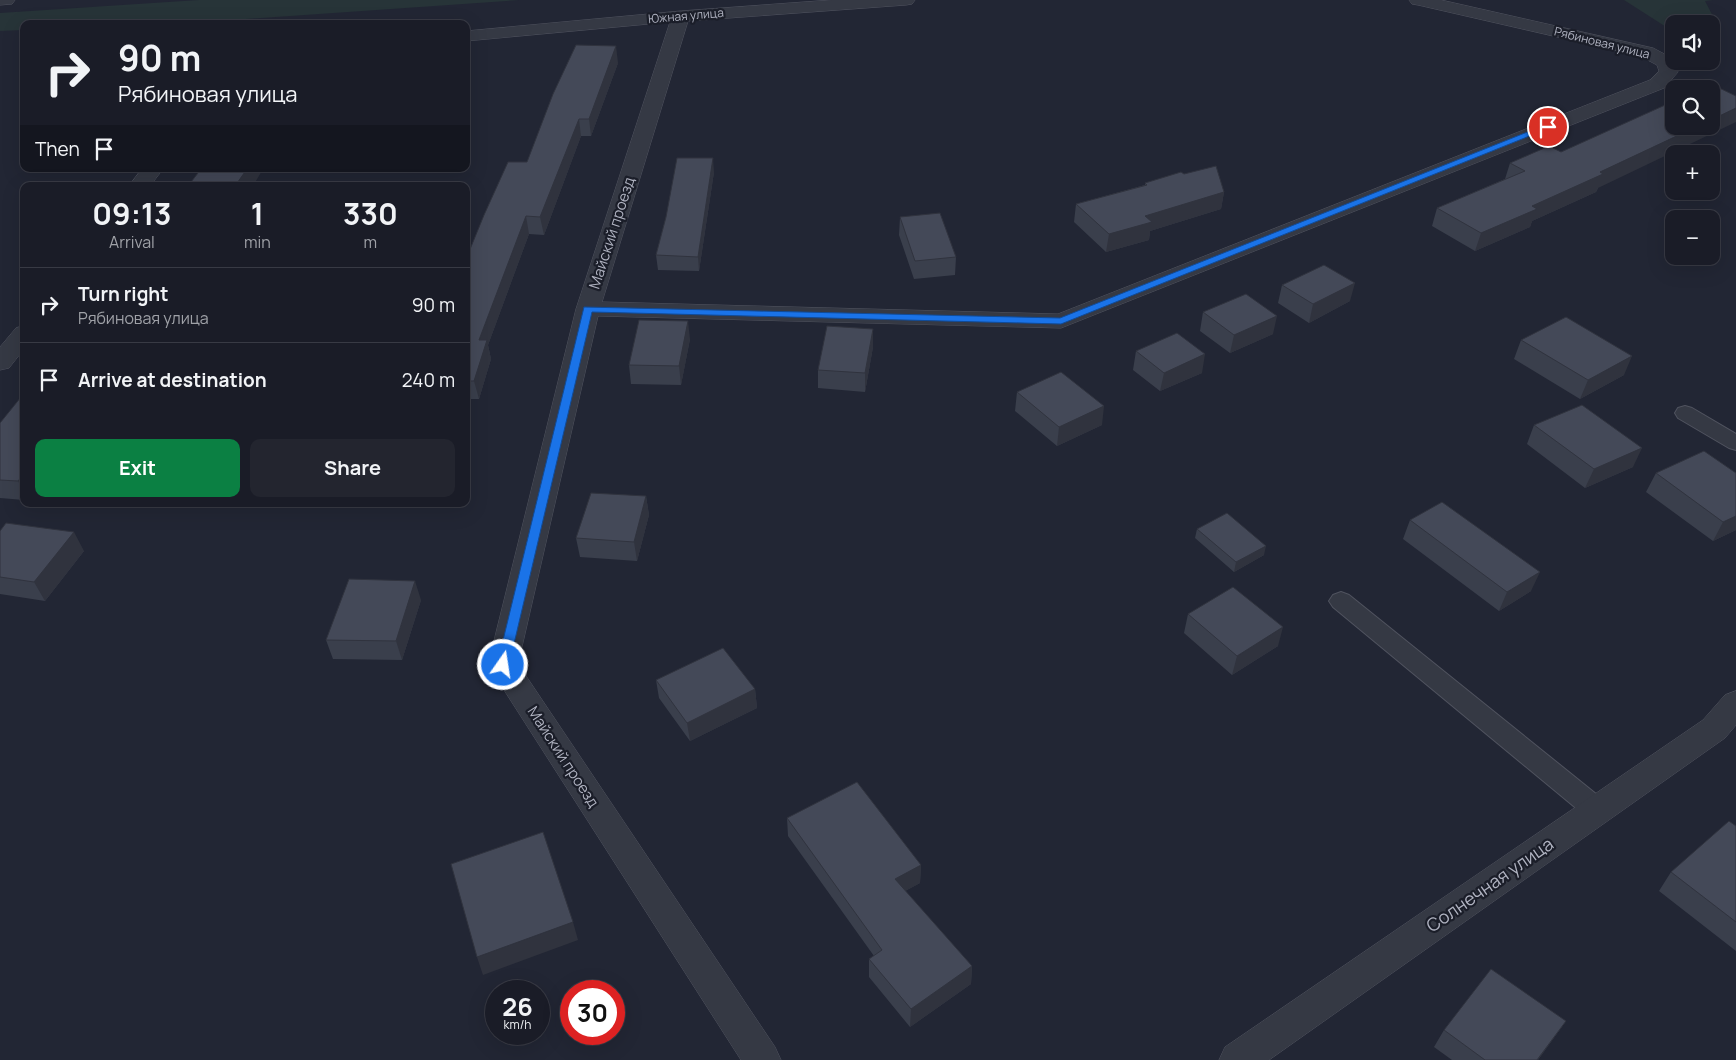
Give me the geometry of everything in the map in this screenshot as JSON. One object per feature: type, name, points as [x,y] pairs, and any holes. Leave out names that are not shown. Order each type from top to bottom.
[{"type":"street","points":[[0,0],[6,0]]},
{"type":"street","name":"Южная улица","points":[[470,36],[681,16],[906,0]]},
{"type":"street","name":"Рябиновая улица","points":[[588,309],[1061,321],[1656,84],[1669,72],[1665,62],[1646,52],[1418,0]]},
{"type":"street","name":"Майский проезд","points":[[681,16],[588,309],[503,665],[762,1060]]},
{"type":"street","points":[[142,182],[151,172]]},
{"type":"street","points":[[0,363],[20,338]]},
{"type":"street","name":"Солнечная улица","points":[[1238,1060],[1714,729],[1736,703]]},
{"type":"lane","points":[[1685,413],[1736,443]]},
{"type":"lane","points":[[1341,601],[1597,810]]},
{"type":"shaded area","points":[[199,0],[519,0],[233,20],[20,20],[20,30],[0,31],[0,13]]},
{"type":"shaded area","points":[[1624,0],[1713,0],[1705,1],[1712,15],[1665,15],[1665,26]]},
{"type":"building","points":[[576,45],[616,46],[589,119],[579,119],[540,217],[526,216],[479,340],[487,340],[474,381],[470,381],[470,249],[508,162],[527,162],[553,94]]},
{"type":"building","points":[[1720,88],[1736,96],[1736,108],[1720,116]]},
{"type":"building","points":[[1665,105],[1665,135],[1679,135],[1600,172],[1603,174],[1532,206],[1537,209],[1481,233],[1437,208],[1525,171],[1510,163],[1549,146],[1561,152]]},
{"type":"building","points":[[677,158],[713,158],[698,257],[656,255],[666,217]]},
{"type":"building","points":[[1216,166],[1224,192],[1145,216],[1152,222],[1109,234],[1076,204],[1147,185],[1145,183],[1181,172],[1184,174]]},
{"type":"building","points":[[199,172],[245,172],[238,182],[191,182]]},
{"type":"building","points":[[940,213],[956,257],[915,261],[900,217]]},
{"type":"building","points":[[1324,265],[1355,283],[1313,304],[1282,285]]},
{"type":"building","points":[[1246,294],[1277,316],[1234,335],[1203,312]]},
{"type":"building","points":[[1566,317],[1632,356],[1588,380],[1521,340]]},
{"type":"building","points":[[639,320],[688,321],[679,366],[629,365]]},
{"type":"building","points":[[827,326],[873,329],[865,373],[818,370]]},
{"type":"building","points":[[1177,333],[1205,354],[1164,373],[1136,351]]},
{"type":"building","points":[[1061,372],[1104,406],[1059,427],[1017,392]]},
{"type":"building","points":[[20,398],[20,479],[18,481],[0,480],[0,423]]},
{"type":"building","points":[[1582,405],[1642,448],[1594,469],[1534,425]]},
{"type":"building","points":[[1704,451],[1736,473],[1736,516],[1723,522],[1656,473]]},
{"type":"building","points":[[591,493],[646,496],[634,542],[576,538]]},
{"type":"building","points":[[1442,502],[1540,572],[1507,592],[1410,520]]},
{"type":"building","points":[[1227,513],[1266,546],[1236,562],[1197,529]]},
{"type":"building","points":[[6,523],[74,532],[34,582],[0,577],[0,531]]},
{"type":"building","points":[[349,579],[415,581],[396,641],[326,640]]},
{"type":"building","points":[[1233,587],[1283,627],[1237,656],[1188,614]]},
{"type":"building","points":[[723,648],[755,689],[687,723],[656,680]]},
{"type":"building","points":[[857,782],[921,865],[895,879],[972,966],[911,1009],[869,959],[882,950],[787,818]]},
{"type":"building","points":[[1729,821],[1736,826],[1736,922],[1671,872]]},
{"type":"building","points":[[543,832],[573,922],[477,957],[451,864]]},
{"type":"building","points":[[1491,969],[1566,1021],[1537,1060],[1485,1060],[1444,1030]]},
{"type":"route","points":[[503,665],[588,309],[1061,321],[1548,127]]}]
